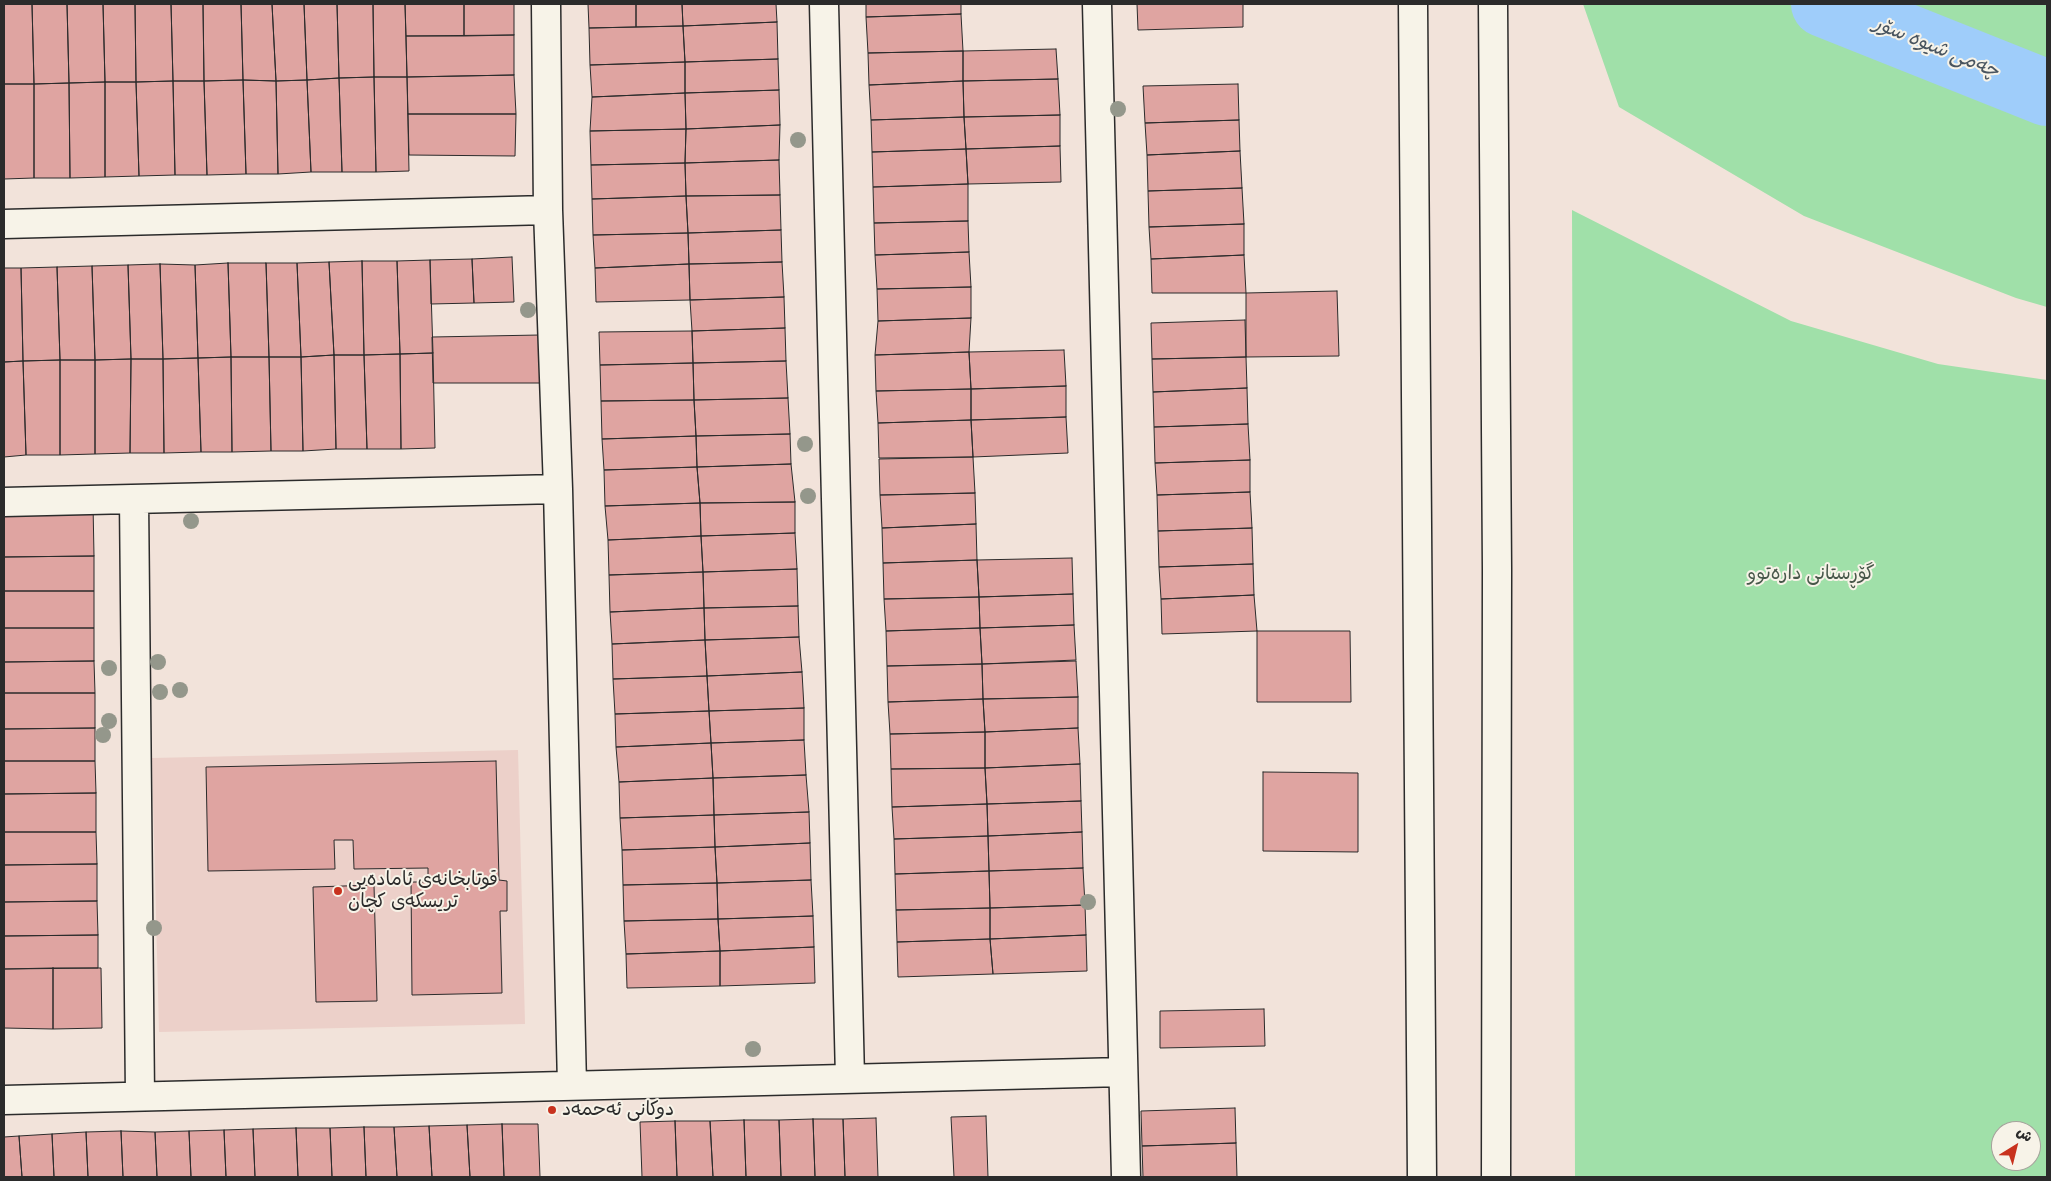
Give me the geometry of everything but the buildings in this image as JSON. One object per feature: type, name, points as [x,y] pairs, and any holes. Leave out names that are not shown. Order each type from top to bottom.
[{"type":"street","points":[[546,4],[548,210],[558,489],[572,1085]]},
{"type":"street","points":[[824,4],[850,1078]]},
{"type":"street","points":[[1097,4],[1126,1177]]},
{"type":"street","points":[[1413,4],[1422,1177]]},
{"type":"street","points":[[1493,4],[1497,560],[1496,1177]]},
{"type":"street","points":[[4,224],[548,210]]},
{"type":"street","points":[[4,502],[558,489]]},
{"type":"street","points":[[134,499],[140,1096]]},
{"type":"street","points":[[4,1100],[1123,1072]]},
{"type":"shaded area","name":"قوتابخانەی ئامادەیی تریسکەی کچان","points":[[518,750],[525,1024],[159,1032],[152,758]]},
{"type":"green space","points":[[1583,4],[2047,4],[2047,307],[2016,298],[1804,216],[1619,107]]},
{"type":"green space","name":"گۆڕستانی دارەتوو","points":[[1572,210],[1791,321],[1938,364],[2047,380],[2047,1177],[1575,1177]]},
{"type":"waterway","name":"چەمی شیوە سۆر","points":[[1824,4],[2047,93]]},
{"type":"place","name":"قوتابخانەی ئامادەیی تریسکەی کچان","points":[[338,891]]},
{"type":"place","name":"دوکانی ئەحمەد","points":[[552,1110]]}]
